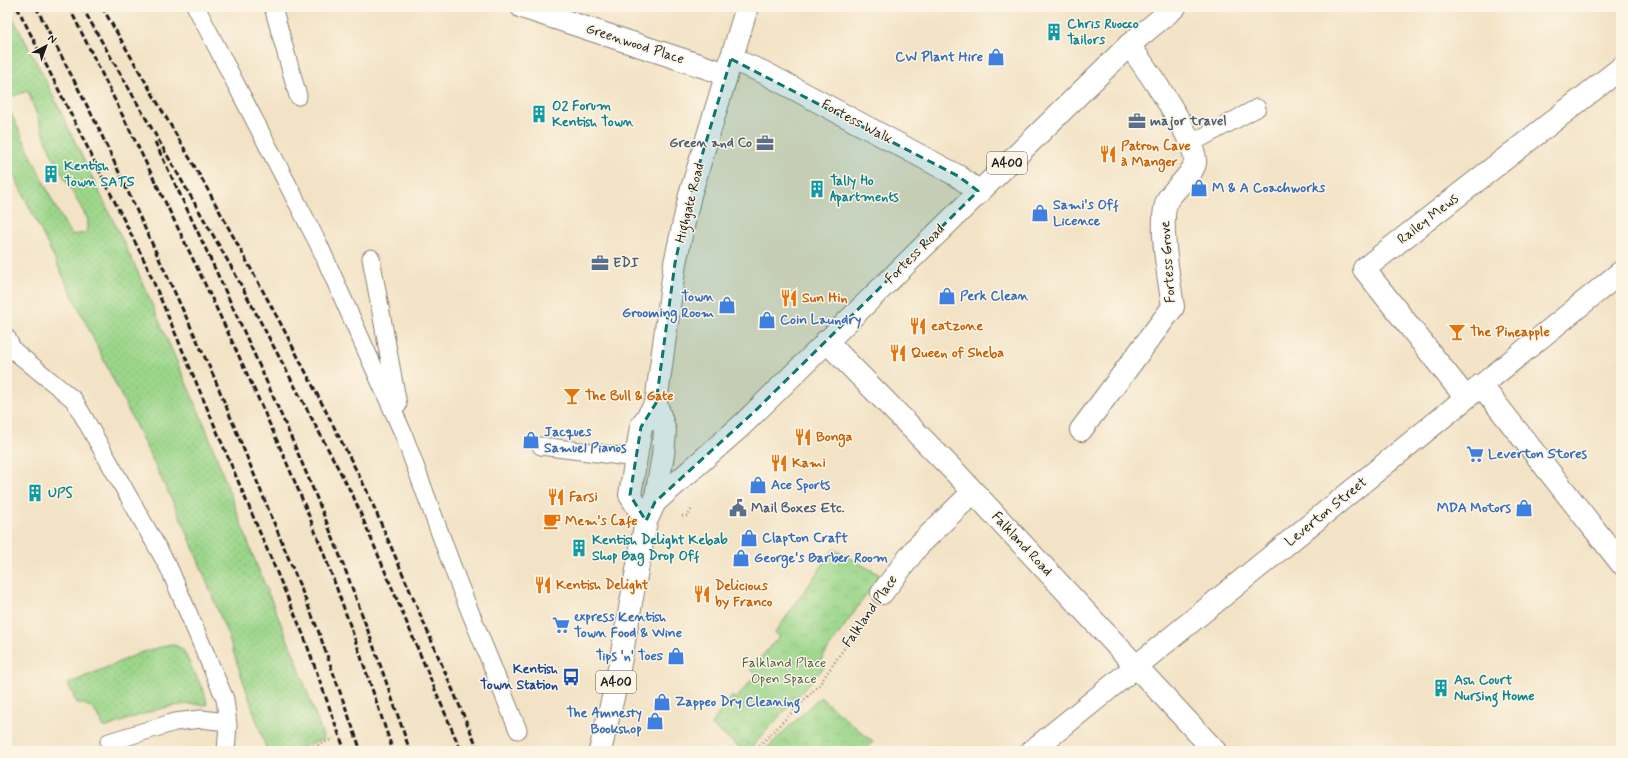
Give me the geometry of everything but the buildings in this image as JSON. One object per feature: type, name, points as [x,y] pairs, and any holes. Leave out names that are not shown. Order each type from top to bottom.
[{"type":"street","name":"Greenwood Place","points":[[522,7],[729,67]]},
{"type":"street","name":"Highgate Road","points":[[656,403],[641,427],[630,495],[650,512],[663,455],[665,431],[656,403],[677,255],[690,195],[747,7]]},
{"type":"street","name":"Fortess Road","points":[[650,512],[742,424],[978,191],[1129,45],[1176,7]]},
{"type":"street","name":"Fortess Grove","points":[[1081,430],[1173,307],[1166,262],[1163,219],[1167,200],[1195,163],[1194,152],[1166,98],[1129,45]]},
{"type":"street","name":"Fortess Walk","points":[[729,67],[763,72],[958,176],[978,191]]},
{"type":"street","name":"Railey Mews","points":[[1473,392],[1364,269],[1621,68]]},
{"type":"street","name":"Leverton Street","points":[[1032,751],[1621,272]]},
{"type":"street","name":"Falkland Road","points":[[826,341],[951,468],[1215,751]]},
{"type":"street","points":[[1473,392],[1621,563]]},
{"type":"street","name":"Falkland Place","points":[[882,593],[917,547],[973,492]]},
{"type":"street","name":"A400","points":[[600,751],[616,685],[650,512]]},
{"type":"lane","points":[[196,7],[319,245],[403,433],[458,582],[518,730]]},
{"type":"lane","points":[[273,7],[298,96]]},
{"type":"lane","points":[[1190,144],[1257,108]]},
{"type":"lane","points":[[371,258],[403,433]]},
{"type":"lane","points":[[7,338],[12,350],[74,400],[169,568],[225,699],[227,722],[226,751]]},
{"type":"lane","points":[[541,446],[636,458]]},
{"type":"lane","points":[[109,742],[175,722],[201,719],[227,722]]},
{"type":"path","name":"Falkland Place","points":[[754,751],[819,685],[882,593]]},
{"type":"path","points":[[303,751],[333,739]]},
{"type":"highlighted area","points":[[731,59],[958,176],[978,191],[754,412],[655,502],[646,521],[630,495],[641,427],[656,403],[675,263],[690,195]]},
{"type":"green space","points":[[7,7],[41,71],[136,268],[205,426],[255,561],[296,660],[324,739],[300,748],[301,751],[267,751],[228,636],[185,527],[7,161],[7,105],[55,206],[71,235],[86,233],[88,220],[51,153],[28,91],[7,98]]},
{"type":"green space","name":"Falkland Place Open Space","points":[[834,549],[880,575],[820,661],[826,665],[748,751],[744,751],[711,725],[731,696],[736,699],[756,674],[750,669],[780,636],[775,633]]},
{"type":"green space","points":[[171,644],[183,650],[205,694],[207,705],[194,704],[167,707],[154,710],[104,728],[100,719],[91,708],[87,705],[77,703],[68,684],[140,653]]},
{"type":"green space","points":[[820,697],[873,742],[864,751],[764,751]]},
{"type":"railway","points":[[17,7],[145,262],[303,634],[345,751]]},
{"type":"railway","points":[[36,7],[97,125],[214,377],[318,630],[361,751]]},
{"type":"railway","points":[[69,7],[217,309],[273,432],[300,494],[325,558],[349,622],[393,751]]},
{"type":"railway","points":[[82,7],[233,270],[354,498],[461,751]]},
{"type":"railway","points":[[102,7],[203,181],[282,326],[367,491],[479,751]]},
{"type":"railway","points":[[155,142],[236,315],[313,489],[364,619],[410,751]]},
{"type":"place","name":"Chris Ruocco Tailors","points":[[1054,32]]},
{"type":"place","name":"CW Plant Hire","points":[[996,57]]},
{"type":"place","name":"O2 Forum Kentish Town","points":[[539,114]]},
{"type":"place","name":"major travel","points":[[1137,121]]},
{"type":"place","name":"Green and Co","points":[[765,143]]},
{"type":"place","name":"Patron Cave à Manger","points":[[1108,154]]},
{"type":"place","name":"Kentish Town SATS","points":[[51,174]]},
{"type":"place","name":"M & A Coachworks","points":[[1199,188]]},
{"type":"place","name":"Tally Ho Apartments","points":[[817,189]]},
{"type":"place","name":"Sami's Off Licence","points":[[1040,213]]},
{"type":"place","name":"EDI","points":[[600,263]]},
{"type":"place","name":"Perk Clean","points":[[947,296]]},
{"type":"place","name":"Sun Hin","points":[[789,298]]},
{"type":"place","name":"Town Grooming Room","points":[[727,305]]},
{"type":"place","name":"Coin Laundry","points":[[767,320]]},
{"type":"place","name":"eatzone","points":[[918,326]]},
{"type":"place","name":"The Pineapple","points":[[1457,332]]},
{"type":"place","name":"Queen of Sheba","points":[[898,353]]},
{"type":"place","name":"The Bull & Gate","points":[[572,396]]},
{"type":"place","name":"Bonga","points":[[803,437]]},
{"type":"place","name":"Jacques Samuel Pianos","points":[[531,440]]},
{"type":"place","name":"Leverton Stores","points":[[1475,454]]},
{"type":"place","name":"Kami","points":[[779,463]]},
{"type":"place","name":"Ace Sports","points":[[758,485]]},
{"type":"place","name":"UPS","points":[[35,493]]},
{"type":"place","name":"Farsi","points":[[556,497]]},
{"type":"place","name":"Mail Boxes Etc.","points":[[738,508]]},
{"type":"place","name":"MDA Motors","points":[[1524,508]]},
{"type":"place","name":"Mem's Cafe","points":[[552,521]]},
{"type":"place","name":"Clapton Craft","points":[[749,538]]},
{"type":"place","name":"Kentish Delight Kebab Shop Bag Drop Off","points":[[579,548]]},
{"type":"place","name":"George's Barber Room","points":[[741,558]]},
{"type":"place","name":"Kentish Delight","points":[[543,585]]},
{"type":"place","name":"Delicious by Franco","points":[[702,594]]},
{"type":"place","name":"express Kentish Town Food & Wine","points":[[561,625]]},
{"type":"place","name":"Tips 'n' Toes","points":[[676,656]]},
{"type":"place","name":"Kentish Town Station","points":[[571,677]]},
{"type":"place","name":"Ash Court Nursing Home","points":[[1441,688]]},
{"type":"place","name":"Zappeo Dry Cleaning","points":[[662,702]]},
{"type":"place","name":"The Amnesty Bookshop","points":[[655,721]]}]
